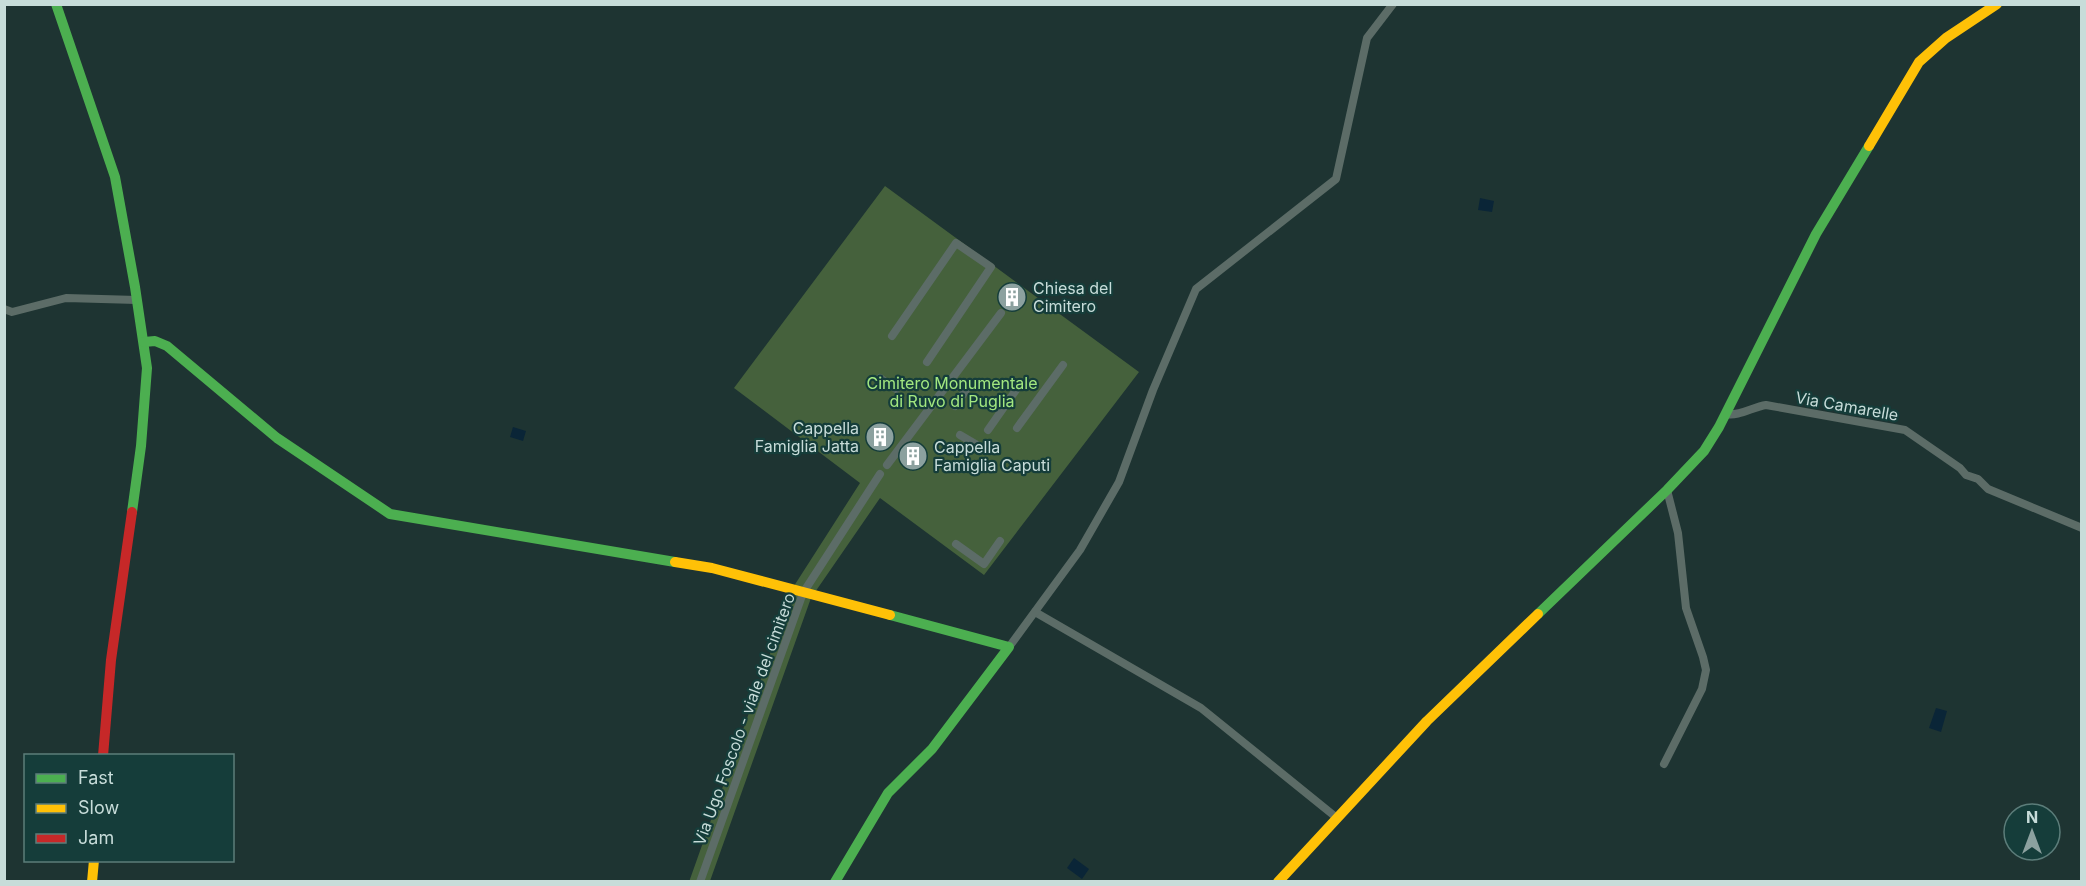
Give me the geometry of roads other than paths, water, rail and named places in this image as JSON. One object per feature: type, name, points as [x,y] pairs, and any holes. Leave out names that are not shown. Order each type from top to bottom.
[{"type":"main road","points":[[56,4],[115,177],[147,368],[147,393],[111,660],[103,754]]},
{"type":"main road","points":[[1278,882],[1427,722],[1667,490],[1704,451],[1726,414],[1816,234],[1919,62],[1942,40],[1997,4]]},
{"type":"main road","points":[[144,342],[155,341],[167,346],[277,438],[390,514],[712,568],[1009,647],[932,749],[888,793],[835,882]]},
{"type":"main road","points":[[92,882],[94,862]]},
{"type":"street","points":[[1009,647],[1080,550],[1119,482],[1153,390],[1197,289],[1336,179],[1367,38],[1394,4]]},
{"type":"street","points":[[892,336],[956,243],[991,267],[927,362]]},
{"type":"street","points":[[4,309],[12,312],[66,298],[137,300]]},
{"type":"street","points":[[887,465],[1001,313]]},
{"type":"street","points":[[1017,428],[1063,365]]},
{"type":"street","points":[[880,378],[896,389]]},
{"type":"street","points":[[955,406],[966,390]]},
{"type":"street","points":[[988,430],[1016,390]]},
{"type":"street","name":"Via Camarelle","points":[[1726,414],[1733,416],[1754,407],[1766,405],[1905,430],[1960,468],[1966,475],[1978,479],[1988,489],[2082,528]]},
{"type":"street","points":[[960,435],[976,445]]},
{"type":"street","name":"Via Ugo Foscolo - viale del cimitero","points":[[700,882],[803,593],[879,476]]},
{"type":"street","points":[[1664,764],[1702,689],[1706,670],[1686,608],[1678,534],[1667,490]]},
{"type":"street","points":[[956,544],[984,564],[1000,541]]},
{"type":"street","points":[[1035,612],[1201,708],[1337,818]]},
{"type":"water","points":[[1480,198],[1494,201],[1492,212],[1478,210]]},
{"type":"water","points":[[513,427],[526,431],[523,441],[510,437]]},
{"type":"water","points":[[1936,708],[1947,711],[1941,732],[1929,728]]},
{"type":"water","points":[[1074,858],[1089,869],[1082,879],[1067,868]]},
{"type":"place","name":"Chiesa del Cimitero","points":[[1012,297]]},
{"type":"place","name":"Cappella Famiglia Jatta","points":[[880,437]]},
{"type":"place","name":"Cappella Famiglia Caputi","points":[[913,456]]},
{"type":"park label","name":"Cimitero Monumentale di Ruvo di Puglia","points":[[952,392]]}]
